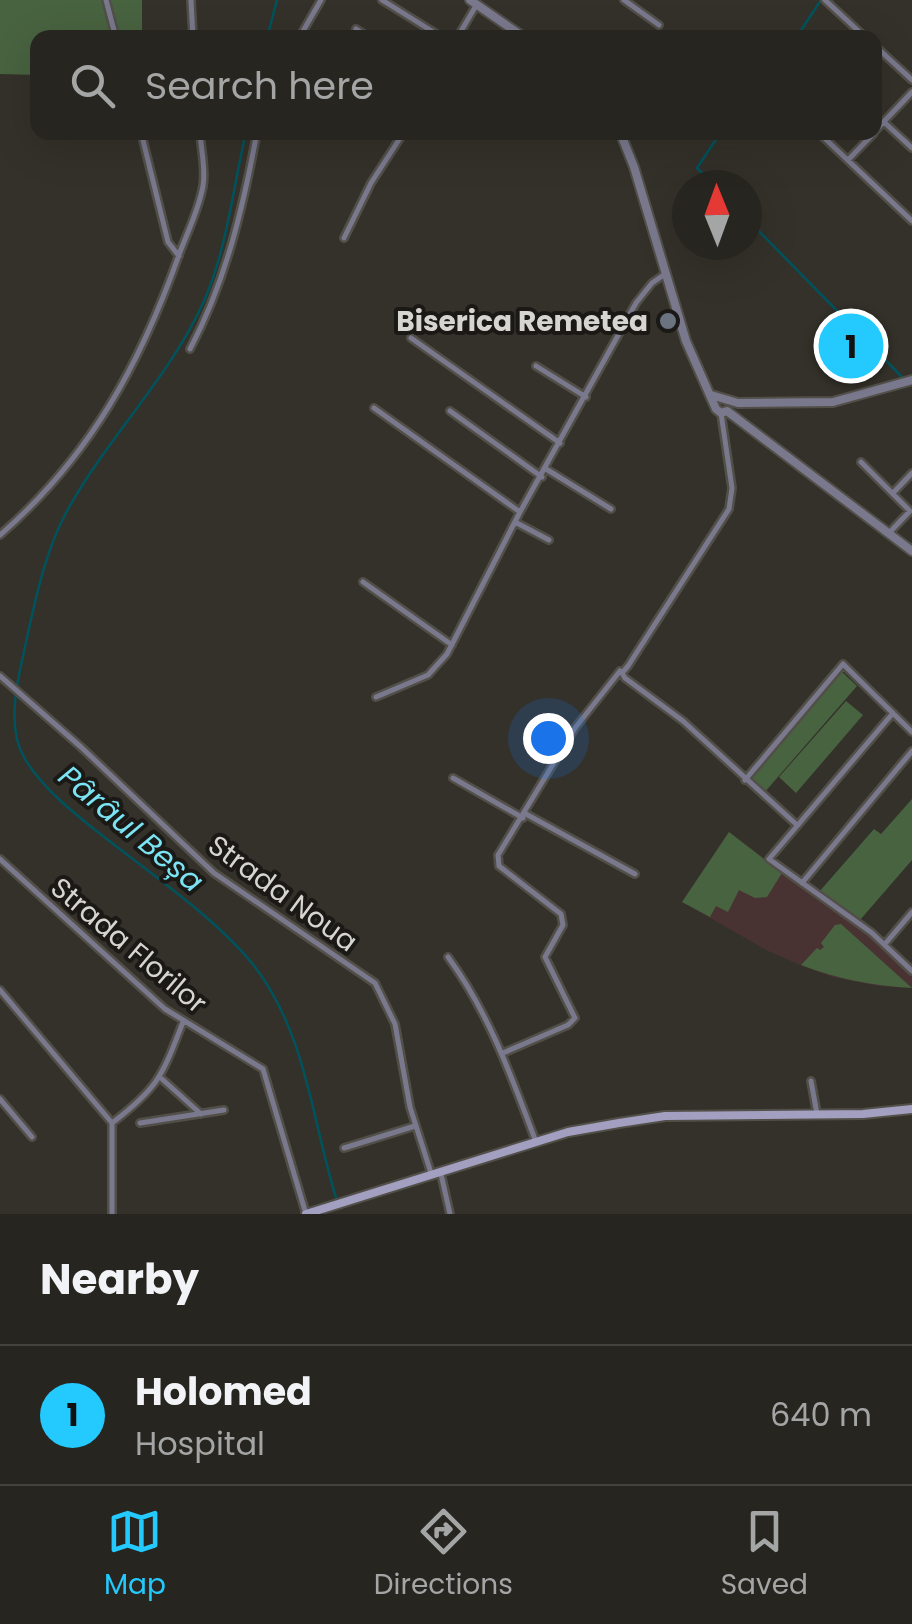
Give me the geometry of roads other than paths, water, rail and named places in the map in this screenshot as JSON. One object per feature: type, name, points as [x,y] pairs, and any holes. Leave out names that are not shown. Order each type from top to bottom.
[{"type":"main road","points":[[306,1214],[568,1132],[664,1116],[912,1109]]},
{"type":"street","points":[[106,0],[114,30]]},
{"type":"street","points":[[191,0],[192,30]]},
{"type":"street","points":[[304,30],[321,0]]},
{"type":"street","points":[[382,0],[430,30]]},
{"type":"street","points":[[624,0],[659,24]]},
{"type":"street","points":[[825,0],[857,30]]},
{"type":"street","points":[[461,30],[473,2],[513,30]]},
{"type":"street","points":[[882,52],[912,80]]},
{"type":"street","points":[[912,92],[884,122],[912,148]]},
{"type":"street","points":[[143,140],[168,242],[179,256]]},
{"type":"street","points":[[0,535],[38,502],[110,409],[167,292],[203,186],[200,140]]},
{"type":"street","points":[[190,349],[219,288],[255,140]]},
{"type":"street","points":[[344,238],[371,183],[399,140]]},
{"type":"street","points":[[623,140],[707,393],[912,552]]},
{"type":"street","points":[[827,140],[912,220]]},
{"type":"street","points":[[848,160],[867,140]]},
{"type":"street","points":[[376,696],[437,669],[640,297],[665,274]]},
{"type":"street","points":[[411,338],[560,443]]},
{"type":"street","points":[[536,366],[586,396]]},
{"type":"street","points":[[723,406],[738,402],[833,402],[912,380]]},
{"type":"street","points":[[502,1053],[568,1025],[574,1018],[545,958],[563,925],[561,914],[516,881],[497,861],[575,728],[622,673],[729,509],[732,488],[723,406]]},
{"type":"street","points":[[374,408],[520,512]]},
{"type":"street","points":[[450,411],[542,478]]},
{"type":"street","points":[[861,462],[911,510],[888,534]]},
{"type":"street","points":[[546,468],[611,509]]},
{"type":"street","points":[[893,493],[912,472]]},
{"type":"street","points":[[515,522],[549,540]]},
{"type":"street","points":[[362,582],[452,646]]},
{"type":"street","points":[[746,780],[843,664],[912,732]]},
{"type":"street","points":[[622,673],[683,721],[796,825]]},
{"type":"street","name":"Strada Noua","points":[[0,676],[214,873],[375,983],[395,1024],[415,1126],[450,1214]]},
{"type":"street","points":[[893,713],[769,859],[884,944],[912,971]]},
{"type":"street","points":[[802,883],[912,751]]},
{"type":"street","points":[[453,778],[635,874]]},
{"type":"street","name":"Strada Florilor","points":[[0,859],[150,997],[183,1022],[263,1069],[306,1214]]},
{"type":"street","points":[[884,944],[912,912]]},
{"type":"street","points":[[448,958],[461,974],[502,1053],[536,1142]]},
{"type":"street","points":[[0,990],[112,1123],[112,1214]]},
{"type":"street","points":[[112,1123],[143,1099],[161,1078],[183,1022]]},
{"type":"street","points":[[161,1078],[200,1114]]},
{"type":"street","points":[[811,1081],[816,1114]]},
{"type":"street","points":[[0,1099],[32,1138]]},
{"type":"street","points":[[140,1123],[224,1110]]},
{"type":"street","points":[[344,1148],[415,1126]]},
{"type":"waterway","name":"Pârâul Beșa","points":[[269,30],[277,0]]},
{"type":"waterway","points":[[801,30],[821,0]]},
{"type":"waterway","name":"Pârâul Beșa","points":[[244,140],[224,239],[204,301],[174,356],[83,484],[52,545],[20,668],[16,735],[25,759],[48,788],[201,912],[255,967],[272,993],[297,1050],[337,1201]]},
{"type":"waterway","points":[[699,170],[716,140]]},
{"type":"waterway","points":[[762,234],[902,377]]},
{"type":"place","name":"Biserica Remetea","points":[[668,321]]},
{"type":"place","name":"Holomed","points":[[851,346]]}]
